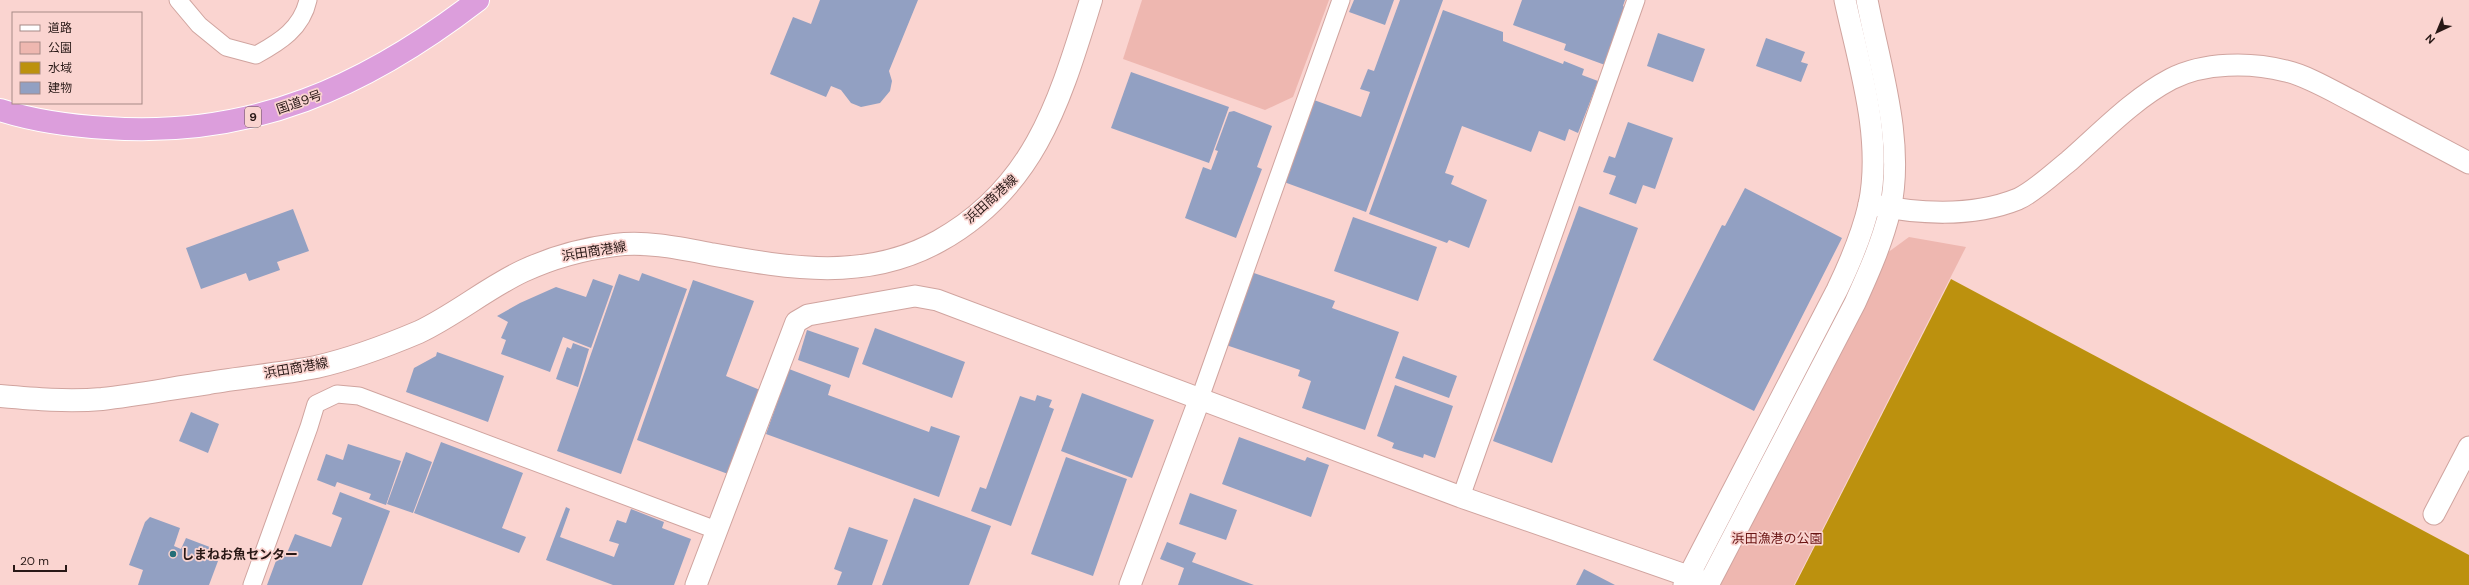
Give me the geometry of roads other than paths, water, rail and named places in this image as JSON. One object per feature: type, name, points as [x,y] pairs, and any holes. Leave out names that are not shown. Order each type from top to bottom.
[{"type":"highway","name":"国道9号","points":[[0,110],[50,122],[125,129],[195,127],[259,116],[325,93],[379,68],[440,29],[478,0]]},
{"type":"main road","name":"浜田商港線","points":[[0,396],[42,400],[100,399],[316,367],[372,351],[422,330],[522,271],[568,253],[619,244],[662,246],[786,268],[839,269],[893,261],[939,241],[977,216],[1020,174],[1048,125],[1072,62],[1091,0]]},
{"type":"street","points":[[178,0],[199,25],[226,47],[256,55],[283,40],[305,14],[308,0]]},
{"type":"street","points":[[1130,585],[1200,398],[1341,0]]},
{"type":"street","points":[[1462,497],[1636,0]]},
{"type":"street","points":[[1687,580],[1838,290],[1856,251],[1869,204],[1873,157],[1868,108],[1845,0]]},
{"type":"street","points":[[696,585],[794,326],[800,319],[808,315],[915,296],[937,300],[1687,580],[1708,584],[1855,303],[1877,256],[1890,208],[1894,163],[1890,118],[1867,0]]},
{"type":"street","points":[[1869,204],[1890,208],[1943,213],[1974,211],[2019,198],[2057,170],[2138,102],[2172,79],[2210,67],[2251,66],[2287,71],[2336,93],[2469,163]]},
{"type":"street","points":[[252,585],[316,404],[337,394],[359,396],[716,530]]},
{"type":"street","points":[[2434,514],[2469,447]]},
{"type":"water","points":[[1951,279],[2469,555],[2469,585],[1795,585]]},
{"type":"place","name":"しまねお魚センター","points":[[173,554]]},
{"type":"park label","name":"浜田漁港の公園","points":[[1777,538]]}]
